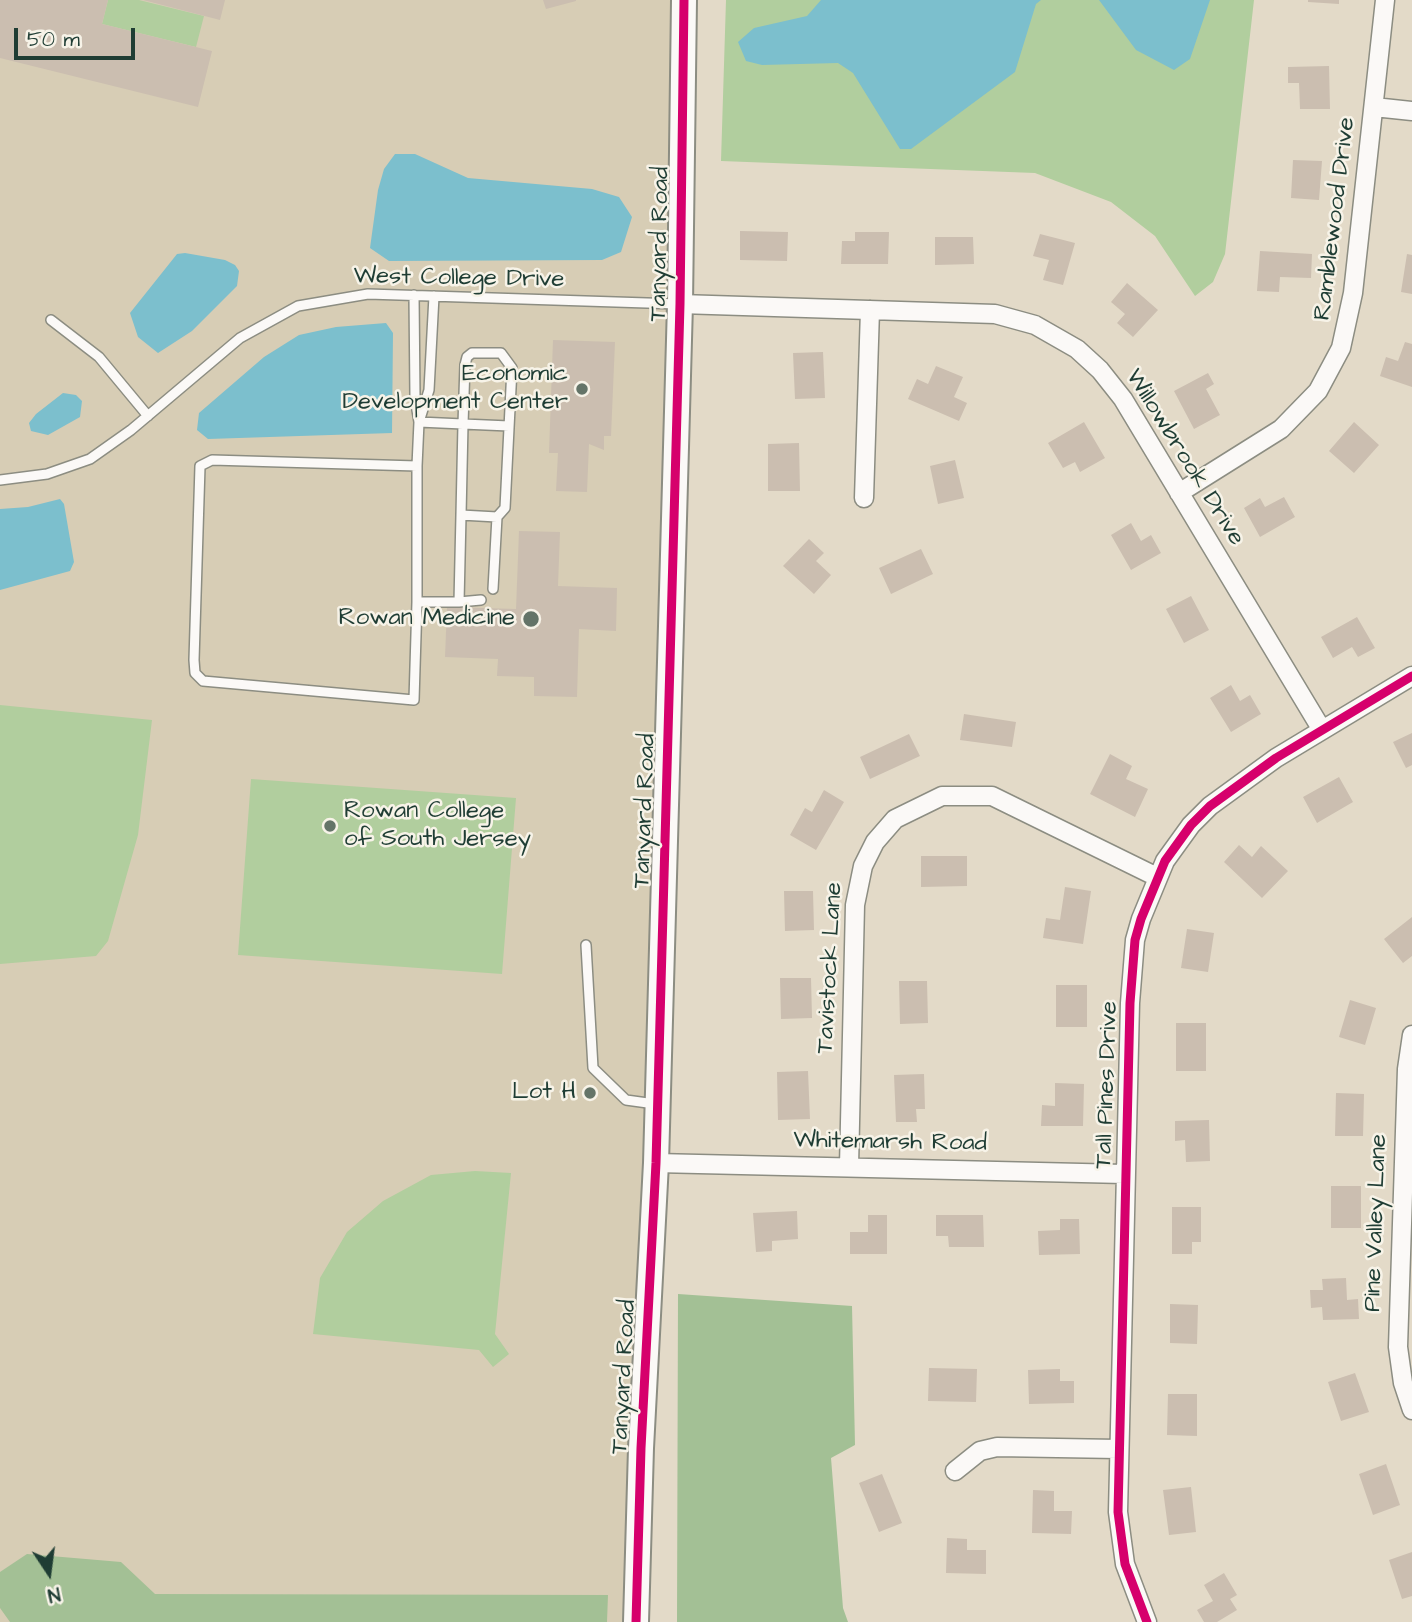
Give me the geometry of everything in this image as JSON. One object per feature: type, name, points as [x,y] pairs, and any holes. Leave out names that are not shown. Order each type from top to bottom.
[{"type":"street","name":"Tanyard Road","points":[[636,1622],[641,1448],[656,1163],[680,304],[684,0]]},
{"type":"street","name":"Ramblewood Drive","points":[[1179,493],[1281,429],[1318,391],[1337,358],[1347,330],[1352,304],[1385,0]]},
{"type":"street","points":[[1374,107],[1412,111]]},
{"type":"street","name":"Willowbrook Drive","points":[[680,304],[995,314],[1022,320],[1061,339],[1088,358],[1111,383],[1322,730]]},
{"type":"street","points":[[864,498],[870,310]]},
{"type":"street","name":"Tall Pines Drive","points":[[1147,1622],[1125,1564],[1118,1512],[1124,1174],[1133,962],[1140,919],[1157,877],[1176,844],[1210,806],[1243,780],[1412,676]]},
{"type":"street","name":"Tavistock Lane","points":[[849,1166],[855,905],[863,866],[875,842],[889,824],[910,809],[942,796],[992,796],[1157,877]]},
{"type":"street","name":"Pine Valley Lane","points":[[1412,1035],[1407,1069],[1398,1347],[1403,1383],[1412,1410]]},
{"type":"street","name":"Whitemarsh Road","points":[[656,1163],[1124,1174]]},
{"type":"street","points":[[955,1471],[980,1451],[997,1447],[1118,1449]]},
{"type":"lane","name":"West College Drive","points":[[0,480],[68,469],[112,445],[230,346],[279,314],[298,306],[344,296],[414,295],[680,304]]},
{"type":"lane","points":[[414,295],[415,398],[419,422],[414,700],[203,681],[195,673],[200,466],[212,460],[417,466]]},
{"type":"lane","points":[[419,422],[429,390],[433,296]]},
{"type":"lane","points":[[51,320],[99,357],[148,416]]},
{"type":"lane","points":[[458,603],[463,424],[467,356],[472,353],[501,353],[512,368],[505,508],[497,517],[493,589]]},
{"type":"lane","points":[[419,422],[509,426]]},
{"type":"lane","points":[[461,515],[497,517]]},
{"type":"lane","points":[[417,602],[458,603],[481,600]]},
{"type":"lane","points":[[586,945],[593,1068],[626,1100],[657,1104]]},
{"type":"shaded area","name":"Rowan College of South Jersey","points":[[0,0],[684,0],[637,1622],[0,1622]]},
{"type":"green space","points":[[108,0],[139,0],[204,16],[196,47],[102,24]]},
{"type":"green space","points":[[726,0],[1254,0],[1225,254],[1213,282],[1195,296],[1155,236],[1111,202],[1035,173],[721,161]]},
{"type":"green space","points":[[0,705],[152,720],[138,835],[108,941],[96,956],[0,964]]},
{"type":"green space","points":[[251,779],[516,798],[502,974],[238,955]]},
{"type":"green space","points":[[475,1171],[511,1173],[495,1334],[509,1354],[493,1367],[479,1350],[313,1334],[320,1278],[347,1232],[383,1201],[431,1175]]},
{"type":"green space","points":[[678,1294],[852,1306],[855,1445],[831,1458],[843,1608],[848,1622],[677,1622]]},
{"type":"green space","points":[[27,1554],[121,1562],[155,1594],[608,1595],[607,1622],[10,1622],[0,1608],[0,1572]]},
{"type":"water","points":[[821,0],[1041,0],[1036,4],[1015,72],[911,149],[900,149],[853,73],[838,63],[762,65],[746,61],[738,42],[754,28],[807,16]]},
{"type":"water","points":[[1099,0],[1210,0],[1190,59],[1174,70],[1136,50]]},
{"type":"water","points":[[395,154],[415,154],[468,178],[592,189],[619,197],[632,217],[621,252],[602,260],[389,261],[370,248],[378,190],[384,169]]},
{"type":"water","points":[[177,254],[225,260],[235,265],[239,271],[237,286],[192,331],[158,353],[138,337],[130,313]]},
{"type":"water","points":[[386,323],[393,333],[392,433],[208,439],[197,430],[199,413],[264,357],[299,335],[336,327]]},
{"type":"water","points":[[63,393],[76,395],[82,401],[80,417],[48,435],[31,431],[29,423],[36,414]]},
{"type":"water","points":[[60,499],[64,504],[74,562],[70,571],[0,590],[0,509],[28,507]]},
{"type":"building","points":[[0,0],[108,0],[102,24],[212,51],[198,107],[0,58]]},
{"type":"building","points":[[143,0],[225,0],[220,20]]},
{"type":"building","points":[[543,0],[576,0],[576,1],[546,9]]},
{"type":"building","points":[[1339,0],[1339,4],[1308,2]]},
{"type":"building","points":[[1329,66],[1330,109],[1300,109],[1299,83],[1288,83],[1288,67]]},
{"type":"building","points":[[1293,160],[1322,161],[1319,200],[1291,198]]},
{"type":"building","points":[[740,231],[788,232],[787,261],[740,260]]},
{"type":"building","points":[[855,232],[889,232],[888,264],[841,264],[842,241],[855,241]]},
{"type":"building","points":[[1040,234],[1075,243],[1063,285],[1043,280],[1049,260],[1033,256]]},
{"type":"building","points":[[935,237],[973,237],[974,264],[935,265]]},
{"type":"building","points":[[1260,251],[1312,254],[1311,278],[1280,277],[1279,292],[1257,291]]},
{"type":"building","points":[[1407,254],[1412,255],[1412,294],[1401,292]]},
{"type":"building","points":[[1127,283],[1158,310],[1133,337],[1117,323],[1125,314],[1111,302]]},
{"type":"building","name":"Economic Development Center","points":[[553,340],[615,342],[611,436],[604,436],[604,450],[589,444],[587,492],[556,491],[558,453],[549,453]]},
{"type":"building","points":[[1405,342],[1412,344],[1412,387],[1380,376],[1386,357],[1398,361]]},
{"type":"building","points":[[823,352],[825,398],[795,399],[793,353]]},
{"type":"building","points":[[936,366],[963,377],[954,397],[967,403],[959,421],[908,399],[917,379],[928,384]]},
{"type":"building","points":[[1208,373],[1214,384],[1206,389],[1220,415],[1194,429],[1174,391]]},
{"type":"building","points":[[1084,422],[1105,458],[1080,472],[1075,462],[1063,468],[1048,443]]},
{"type":"building","points":[[1354,422],[1379,445],[1354,473],[1329,451]]},
{"type":"building","points":[[799,443],[800,491],[768,491],[768,444]]},
{"type":"building","points":[[955,460],[964,498],[938,504],[930,466]]},
{"type":"building","points":[[1284,497],[1295,517],[1260,537],[1244,508],[1260,498],[1265,507]]},
{"type":"building","points":[[1131,523],[1141,541],[1151,535],[1161,553],[1131,570],[1111,535]]},
{"type":"building","name":"Rowan Medicine","points":[[519,531],[560,532],[558,586],[617,588],[616,631],[579,629],[577,697],[534,696],[534,677],[497,676],[498,659],[445,657],[447,607],[516,609]]},
{"type":"building","points":[[809,539],[824,553],[816,561],[831,575],[814,594],[783,566]]},
{"type":"building","points":[[921,549],[933,574],[891,594],[879,568]]},
{"type":"building","points":[[1191,596],[1209,630],[1184,643],[1166,609]]},
{"type":"building","points":[[1357,617],[1375,648],[1358,657],[1352,647],[1333,658],[1321,637]]},
{"type":"building","points":[[1231,685],[1240,701],[1250,695],[1261,714],[1231,732],[1210,698]]},
{"type":"building","points":[[964,714],[1016,722],[1012,747],[960,740]]},
{"type":"building","points":[[1412,733],[1412,765],[1406,768],[1393,742]]},
{"type":"building","points":[[909,734],[920,756],[870,779],[860,757]]},
{"type":"building","points":[[1110,754],[1132,766],[1126,779],[1148,789],[1135,817],[1090,794]]},
{"type":"building","points":[[1339,777],[1353,802],[1317,823],[1303,797]]},
{"type":"building","points":[[824,790],[844,802],[816,850],[790,835],[805,808],[812,812]]},
{"type":"building","points":[[1239,845],[1252,857],[1261,846],[1288,871],[1262,898],[1224,862]]},
{"type":"building","points":[[921,856],[967,856],[967,886],[921,887]]},
{"type":"building","points":[[1065,887],[1091,891],[1083,944],[1043,938],[1046,918],[1060,920]]},
{"type":"building","points":[[784,891],[813,891],[814,930],[785,931]]},
{"type":"building","points":[[1412,917],[1412,956],[1403,963],[1384,939]]},
{"type":"building","points":[[1187,929],[1214,933],[1208,972],[1181,968]]},
{"type":"building","points":[[780,978],[811,978],[812,1018],[781,1019]]},
{"type":"building","points":[[899,981],[927,981],[928,1023],[900,1024]]},
{"type":"building","points":[[1056,985],[1087,985],[1087,1027],[1056,1027]]},
{"type":"building","points":[[1350,1000],[1376,1008],[1365,1045],[1339,1037]]},
{"type":"building","points":[[1176,1023],[1206,1023],[1206,1071],[1176,1071]]},
{"type":"building","points":[[808,1071],[810,1119],[778,1120],[777,1072]]},
{"type":"building","points":[[924,1074],[925,1109],[916,1109],[917,1122],[896,1122],[894,1075]]},
{"type":"building","points":[[1055,1083],[1084,1084],[1083,1126],[1041,1126],[1042,1105],[1055,1106]]},
{"type":"building","points":[[1336,1093],[1364,1094],[1363,1136],[1335,1136]]},
{"type":"building","points":[[1209,1120],[1210,1161],[1186,1162],[1185,1140],[1175,1141],[1175,1121]]},
{"type":"building","points":[[1331,1186],[1361,1186],[1361,1228],[1331,1228]]},
{"type":"building","points":[[1172,1207],[1201,1207],[1201,1242],[1192,1242],[1192,1254],[1172,1254]]},
{"type":"building","points":[[797,1211],[798,1239],[772,1241],[772,1251],[756,1252],[753,1213]]},
{"type":"building","points":[[868,1215],[887,1215],[887,1254],[850,1254],[850,1232],[868,1232]]},
{"type":"building","points":[[936,1215],[983,1215],[984,1247],[949,1247],[948,1236],[936,1236]]},
{"type":"building","points":[[1060,1219],[1079,1219],[1080,1254],[1039,1255],[1038,1231],[1060,1230]]},
{"type":"building","points":[[1346,1278],[1347,1300],[1358,1299],[1359,1319],[1323,1320],[1322,1307],[1311,1308],[1310,1290],[1323,1290],[1322,1279]]},
{"type":"building","points":[[1170,1304],[1198,1305],[1197,1344],[1170,1343]]},
{"type":"building","points":[[929,1368],[977,1369],[976,1402],[928,1401]]},
{"type":"building","points":[[1060,1369],[1060,1381],[1074,1381],[1074,1403],[1029,1404],[1028,1370]]},
{"type":"building","points":[[1355,1373],[1369,1412],[1341,1421],[1328,1382]]},
{"type":"building","points":[[1168,1394],[1197,1394],[1197,1436],[1167,1435]]},
{"type":"building","points":[[1386,1464],[1400,1505],[1373,1515],[1359,1474]]},
{"type":"building","points":[[882,1474],[902,1523],[879,1532],[859,1483]]},
{"type":"building","points":[[1191,1487],[1196,1532],[1169,1535],[1163,1490]]},
{"type":"building","points":[[1033,1490],[1054,1491],[1054,1511],[1072,1511],[1071,1534],[1032,1533]]},
{"type":"building","points":[[947,1538],[967,1539],[967,1550],[986,1550],[986,1574],[946,1573]]},
{"type":"building","points":[[1412,1552],[1412,1596],[1402,1599],[1389,1560]]},
{"type":"building","points":[[1224,1573],[1237,1595],[1230,1599],[1237,1610],[1217,1622],[1204,1622],[1197,1610],[1213,1601],[1204,1585]]},
{"type":"cycle path","points":[[636,1622],[641,1448],[656,1163],[680,304],[684,0]]},
{"type":"cycle path","points":[[1147,1622],[1125,1564],[1118,1512],[1130,1003],[1135,940],[1165,861],[1191,825],[1210,806],[1276,758],[1412,676]]},
{"type":"place","name":"Economic Development Center","points":[[582,389]]},
{"type":"place","name":"Rowan Medicine","points":[[531,619]]},
{"type":"place","name":"Rowan College of South Jersey","points":[[330,826]]},
{"type":"place","name":"Lot H","points":[[590,1093]]}]
